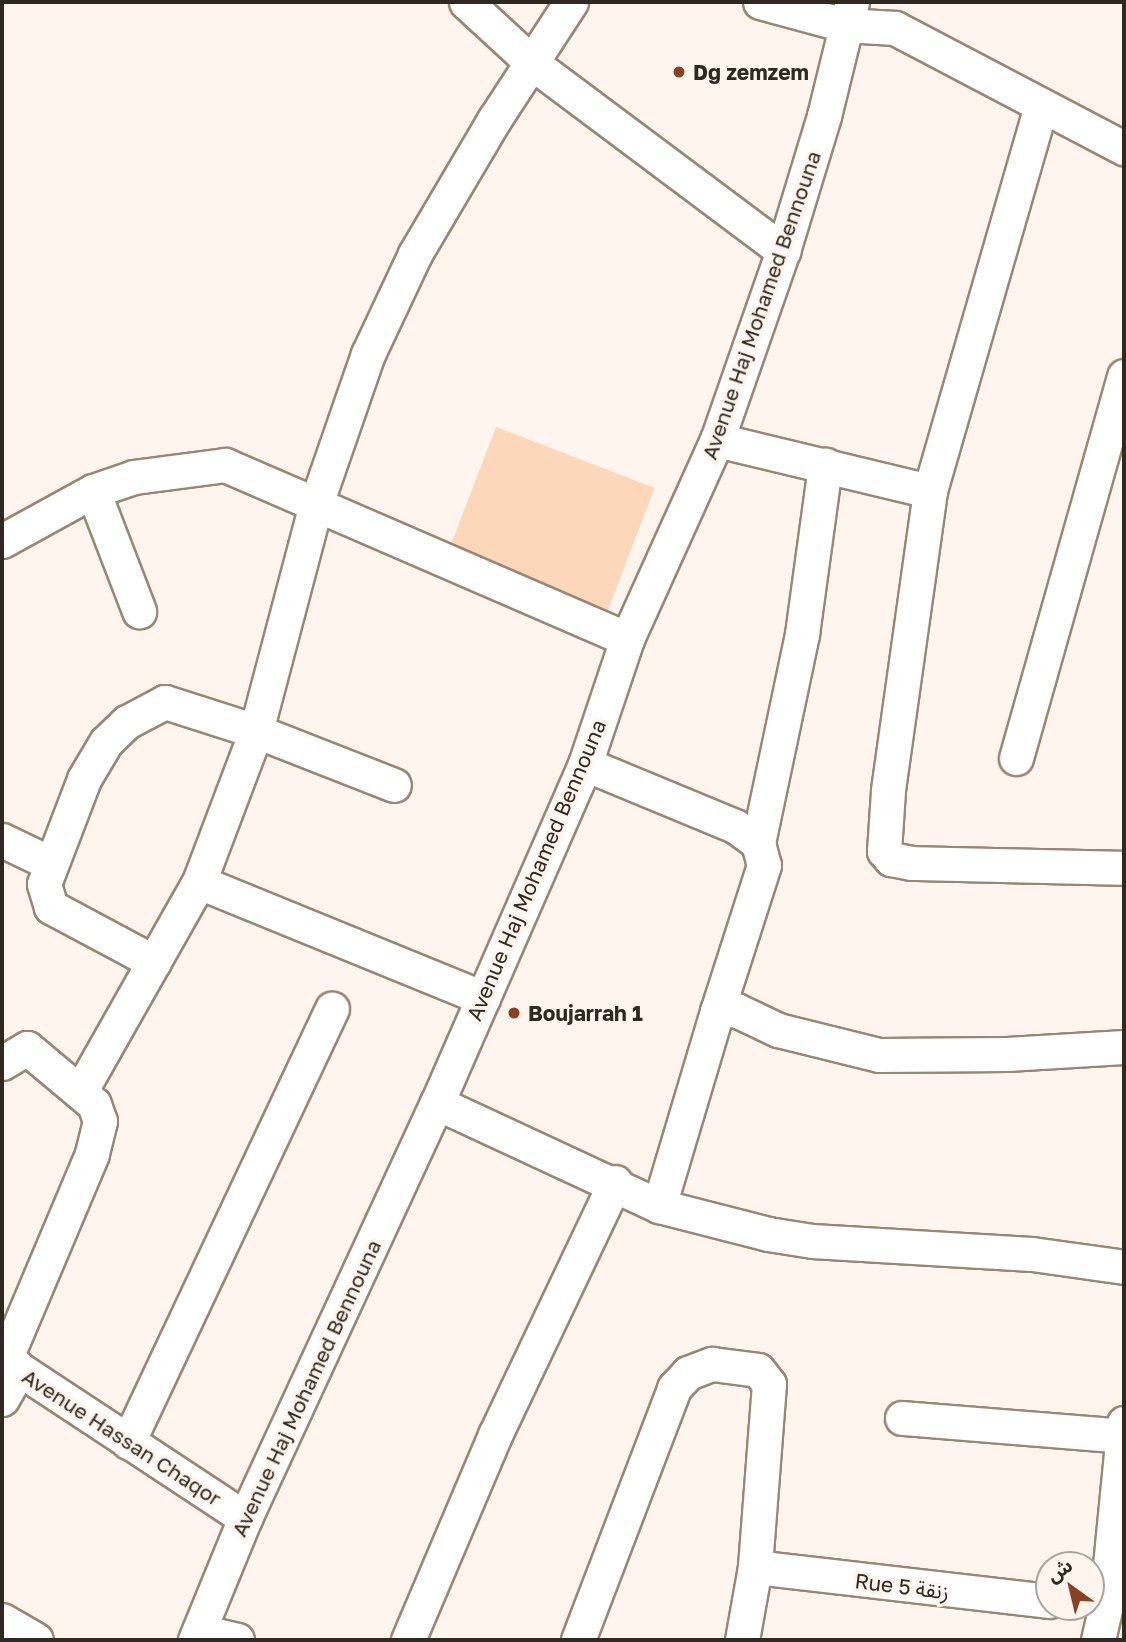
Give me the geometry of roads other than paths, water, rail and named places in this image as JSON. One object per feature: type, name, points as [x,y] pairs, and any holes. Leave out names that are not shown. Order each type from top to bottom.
[{"type":"street","points":[[466,2],[532,62],[783,251]]},
{"type":"street","points":[[80,1092],[199,883],[256,731],[316,504],[368,354],[415,254],[571,2]]},
{"type":"street","points":[[760,2],[848,13],[895,29],[1124,148]]},
{"type":"street","name":"Avenue Haj Mohamed Bennouna","points":[[197,1636],[245,1518],[437,1102],[585,764],[627,639],[717,440],[783,251],[824,116],[848,13]]},
{"type":"street","points":[[1041,106],[930,491],[888,791],[886,855],[911,863],[1124,868]]},
{"type":"street","points":[[1016,758],[1124,376]]},
{"type":"street","points":[[717,440],[930,491]]},
{"type":"street","points":[[659,1206],[764,865],[758,843],[802,634],[825,465]]},
{"type":"street","points":[[2,541],[93,491],[134,477],[225,466],[627,639]]},
{"type":"street","points":[[93,491],[139,611]]},
{"type":"street","points":[[154,962],[51,907],[44,884],[50,863],[94,761],[116,731],[142,711],[165,702],[256,731],[394,786]]},
{"type":"street","points":[[585,764],[735,826],[758,843]]},
{"type":"street","points":[[2,840],[50,863]]},
{"type":"street","points":[[199,883],[483,998]]},
{"type":"street","points":[[128,1442],[332,1009]]},
{"type":"street","points":[[717,1011],[736,1010],[778,1030],[879,1055],[1007,1054],[1124,1047]]},
{"type":"street","points":[[2,1063],[27,1048],[80,1092],[100,1116],[92,1154],[9,1360],[2,1399]]},
{"type":"street","points":[[437,1102],[615,1182],[659,1206],[812,1241],[931,1245],[1124,1267]]},
{"type":"street","points":[[408,1640],[495,1435],[615,1182]]},
{"type":"street","name":"Avenue Hassan Chaqor","points":[[9,1360],[245,1518]]},
{"type":"street","points":[[578,1640],[674,1388],[697,1368],[740,1366],[758,1370],[769,1384],[755,1567],[742,1640]]},
{"type":"street","points":[[902,1418],[1124,1432],[1107,1606],[1098,1640]]},
{"type":"street","name":"Rue 5 زنقة","points":[[755,1567],[1035,1599]]},
{"type":"street","points":[[2,1620],[36,1640]]},
{"type":"street","points":[[197,1636],[237,1640]]},
{"type":"place","name":"Dg zemzem","points":[[679,72]]},
{"type":"place","name":"Boujarrah 1","points":[[514,1013]]}]
